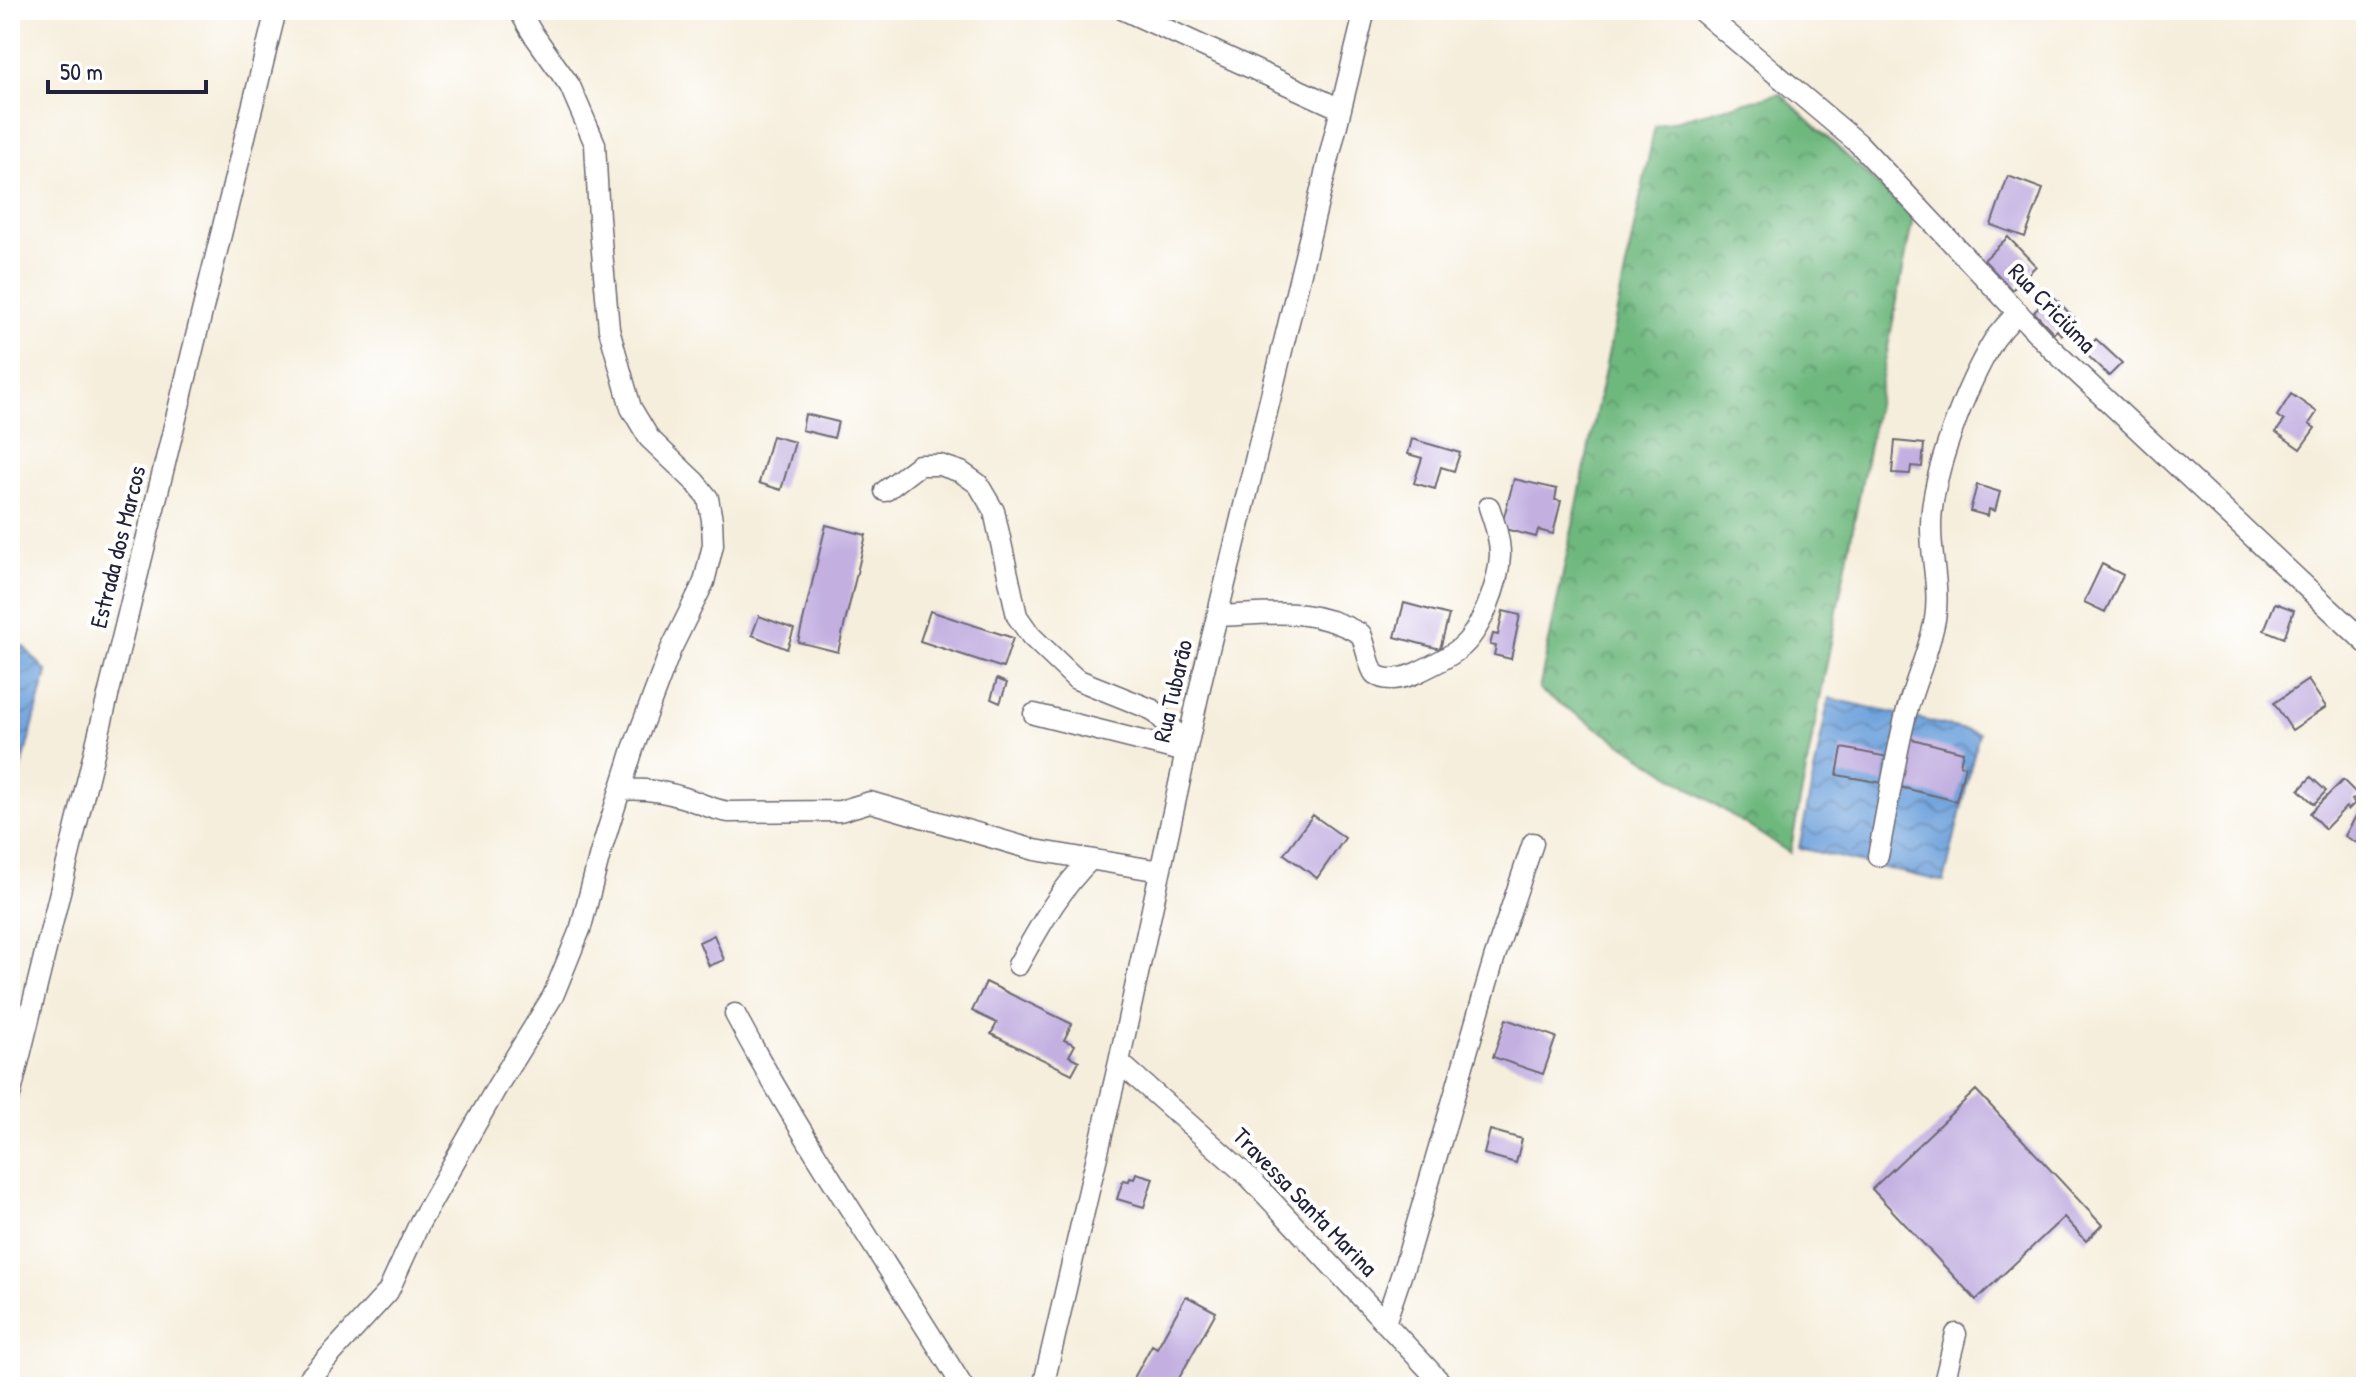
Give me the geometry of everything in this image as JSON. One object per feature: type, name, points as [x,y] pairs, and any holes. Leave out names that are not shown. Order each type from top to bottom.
[{"type":"street","name":"Estrada dos Marcos","points":[[10,1096],[276,10]]},
{"type":"street","points":[[301,1387],[388,1292],[426,1210],[553,996],[581,927],[620,790],[656,687],[704,582],[713,545],[708,498],[649,438],[631,408],[609,329],[595,144],[570,86],[519,10]]},
{"type":"street","points":[[1124,10],[1341,109]]},
{"type":"street","name":"Rua Tubarão","points":[[1043,1387],[1119,1062],[1217,616],[1365,10]]},
{"type":"street","name":"Rua Criciúma","points":[[1700,10],[1858,143],[2052,349],[2366,643]]},
{"type":"street","points":[[1878,856],[1906,716],[1936,616],[1930,526],[1934,491],[1959,414],[1979,370],[1995,338],[2018,312]]},
{"type":"street","points":[[885,491],[919,465],[940,465],[961,472],[978,484],[994,511],[1017,616],[1031,636],[1076,679],[1153,710],[1175,732],[1186,752]]},
{"type":"street","points":[[1217,616],[1304,613],[1327,618],[1361,634],[1374,673],[1385,679],[1406,678],[1461,648],[1479,627],[1500,555],[1489,507]]},
{"type":"street","points":[[1034,714],[1186,752]]},
{"type":"street","points":[[620,790],[657,791],[729,812],[840,811],[870,802],[1035,850],[1160,871]]},
{"type":"street","points":[[1385,1323],[1407,1258],[1479,1005],[1533,843]]},
{"type":"street","points":[[1018,965],[1059,896],[1090,860]]},
{"type":"street","points":[[735,1014],[825,1168],[963,1387]]},
{"type":"street","name":"Travessa Santa Marina","points":[[1119,1062],[1250,1178],[1445,1387]]},
{"type":"street","points":[[1943,1387],[1956,1334]]},
{"type":"green space","points":[[1780,93],[1913,218],[1790,853],[1539,690],[1655,126]]},
{"type":"water","points":[[10,643],[23,646],[47,672],[10,812]]},
{"type":"water","points":[[1829,698],[1979,733],[1944,882],[1799,848]]},
{"type":"building","points":[[2008,176],[2043,189],[2025,237],[1991,225]]},
{"type":"building","points":[[2008,237],[2036,266],[2012,290],[1984,260]]},
{"type":"building","points":[[2052,295],[2076,320],[2061,335],[2057,330],[2054,333],[2034,312]]},
{"type":"building","points":[[2096,339],[2122,363],[2109,376],[2084,352]]},
{"type":"building","points":[[2291,394],[2317,412],[2309,424],[2315,428],[2300,449],[2276,432],[2284,421],[2277,416]]},
{"type":"building","points":[[805,414],[838,422],[834,438],[802,430]]},
{"type":"building","points":[[772,436],[795,442],[781,490],[759,483]]},
{"type":"building","points":[[1412,439],[1460,453],[1454,471],[1441,467],[1435,489],[1414,483],[1422,458],[1408,454]]},
{"type":"building","points":[[1895,441],[1924,444],[1922,467],[1911,466],[1910,474],[1892,473]]},
{"type":"building","points":[[1514,479],[1557,489],[1555,500],[1561,501],[1553,534],[1538,530],[1536,537],[1501,528]]},
{"type":"building","points":[[1977,485],[2000,492],[1995,511],[1989,509],[1988,516],[1970,511]]},
{"type":"building","points":[[826,525],[866,535],[838,652],[798,642]]},
{"type":"building","points":[[2102,564],[2123,575],[2105,612],[2084,602]]},
{"type":"building","points":[[1404,603],[1449,615],[1440,649],[1395,637]]},
{"type":"building","points":[[2275,603],[2294,610],[2284,638],[2264,630]]},
{"type":"building","points":[[930,611],[1013,638],[1003,668],[920,641]]},
{"type":"building","points":[[1503,611],[1520,615],[1511,659],[1494,655],[1496,646],[1490,645],[1493,634],[1498,635]]},
{"type":"building","points":[[759,616],[794,629],[787,649],[752,635]]},
{"type":"building","points":[[997,679],[1007,683],[1000,703],[991,699]]},
{"type":"building","points":[[2308,680],[2326,707],[2292,730],[2274,703]]},
{"type":"building","points":[[1908,738],[1963,752],[1960,765],[1965,766],[1956,801],[1896,786]]},
{"type":"building","points":[[1842,748],[1888,757],[1883,783],[1837,775]]},
{"type":"building","points":[[2311,777],[2326,791],[2314,804],[2299,790]]},
{"type":"building","points":[[2343,780],[2358,795],[2352,800],[2355,803],[2348,810],[2346,807],[2325,829],[2310,813]]},
{"type":"building","points":[[2361,807],[2366,810],[2364,847],[2345,836]]},
{"type":"building","points":[[1313,815],[1345,838],[1317,878],[1284,854]]},
{"type":"building","points":[[714,935],[724,960],[709,966],[699,942]]},
{"type":"building","points":[[986,982],[1072,1024],[1064,1040],[1075,1045],[1069,1056],[1079,1061],[1072,1074],[991,1034],[997,1023],[972,1011]]},
{"type":"building","points":[[1506,1019],[1556,1037],[1543,1074],[1493,1057]]},
{"type":"building","points":[[1976,1090],[2102,1225],[2086,1241],[2064,1217],[1976,1300],[1872,1189]]},
{"type":"building","points":[[1490,1130],[1522,1139],[1516,1163],[1484,1154]]},
{"type":"building","points":[[1136,1173],[1153,1178],[1144,1207],[1117,1199],[1123,1180],[1134,1179]]},
{"type":"building","points":[[1186,1296],[1216,1312],[1174,1387],[1129,1387],[1152,1345],[1157,1348]]}]
